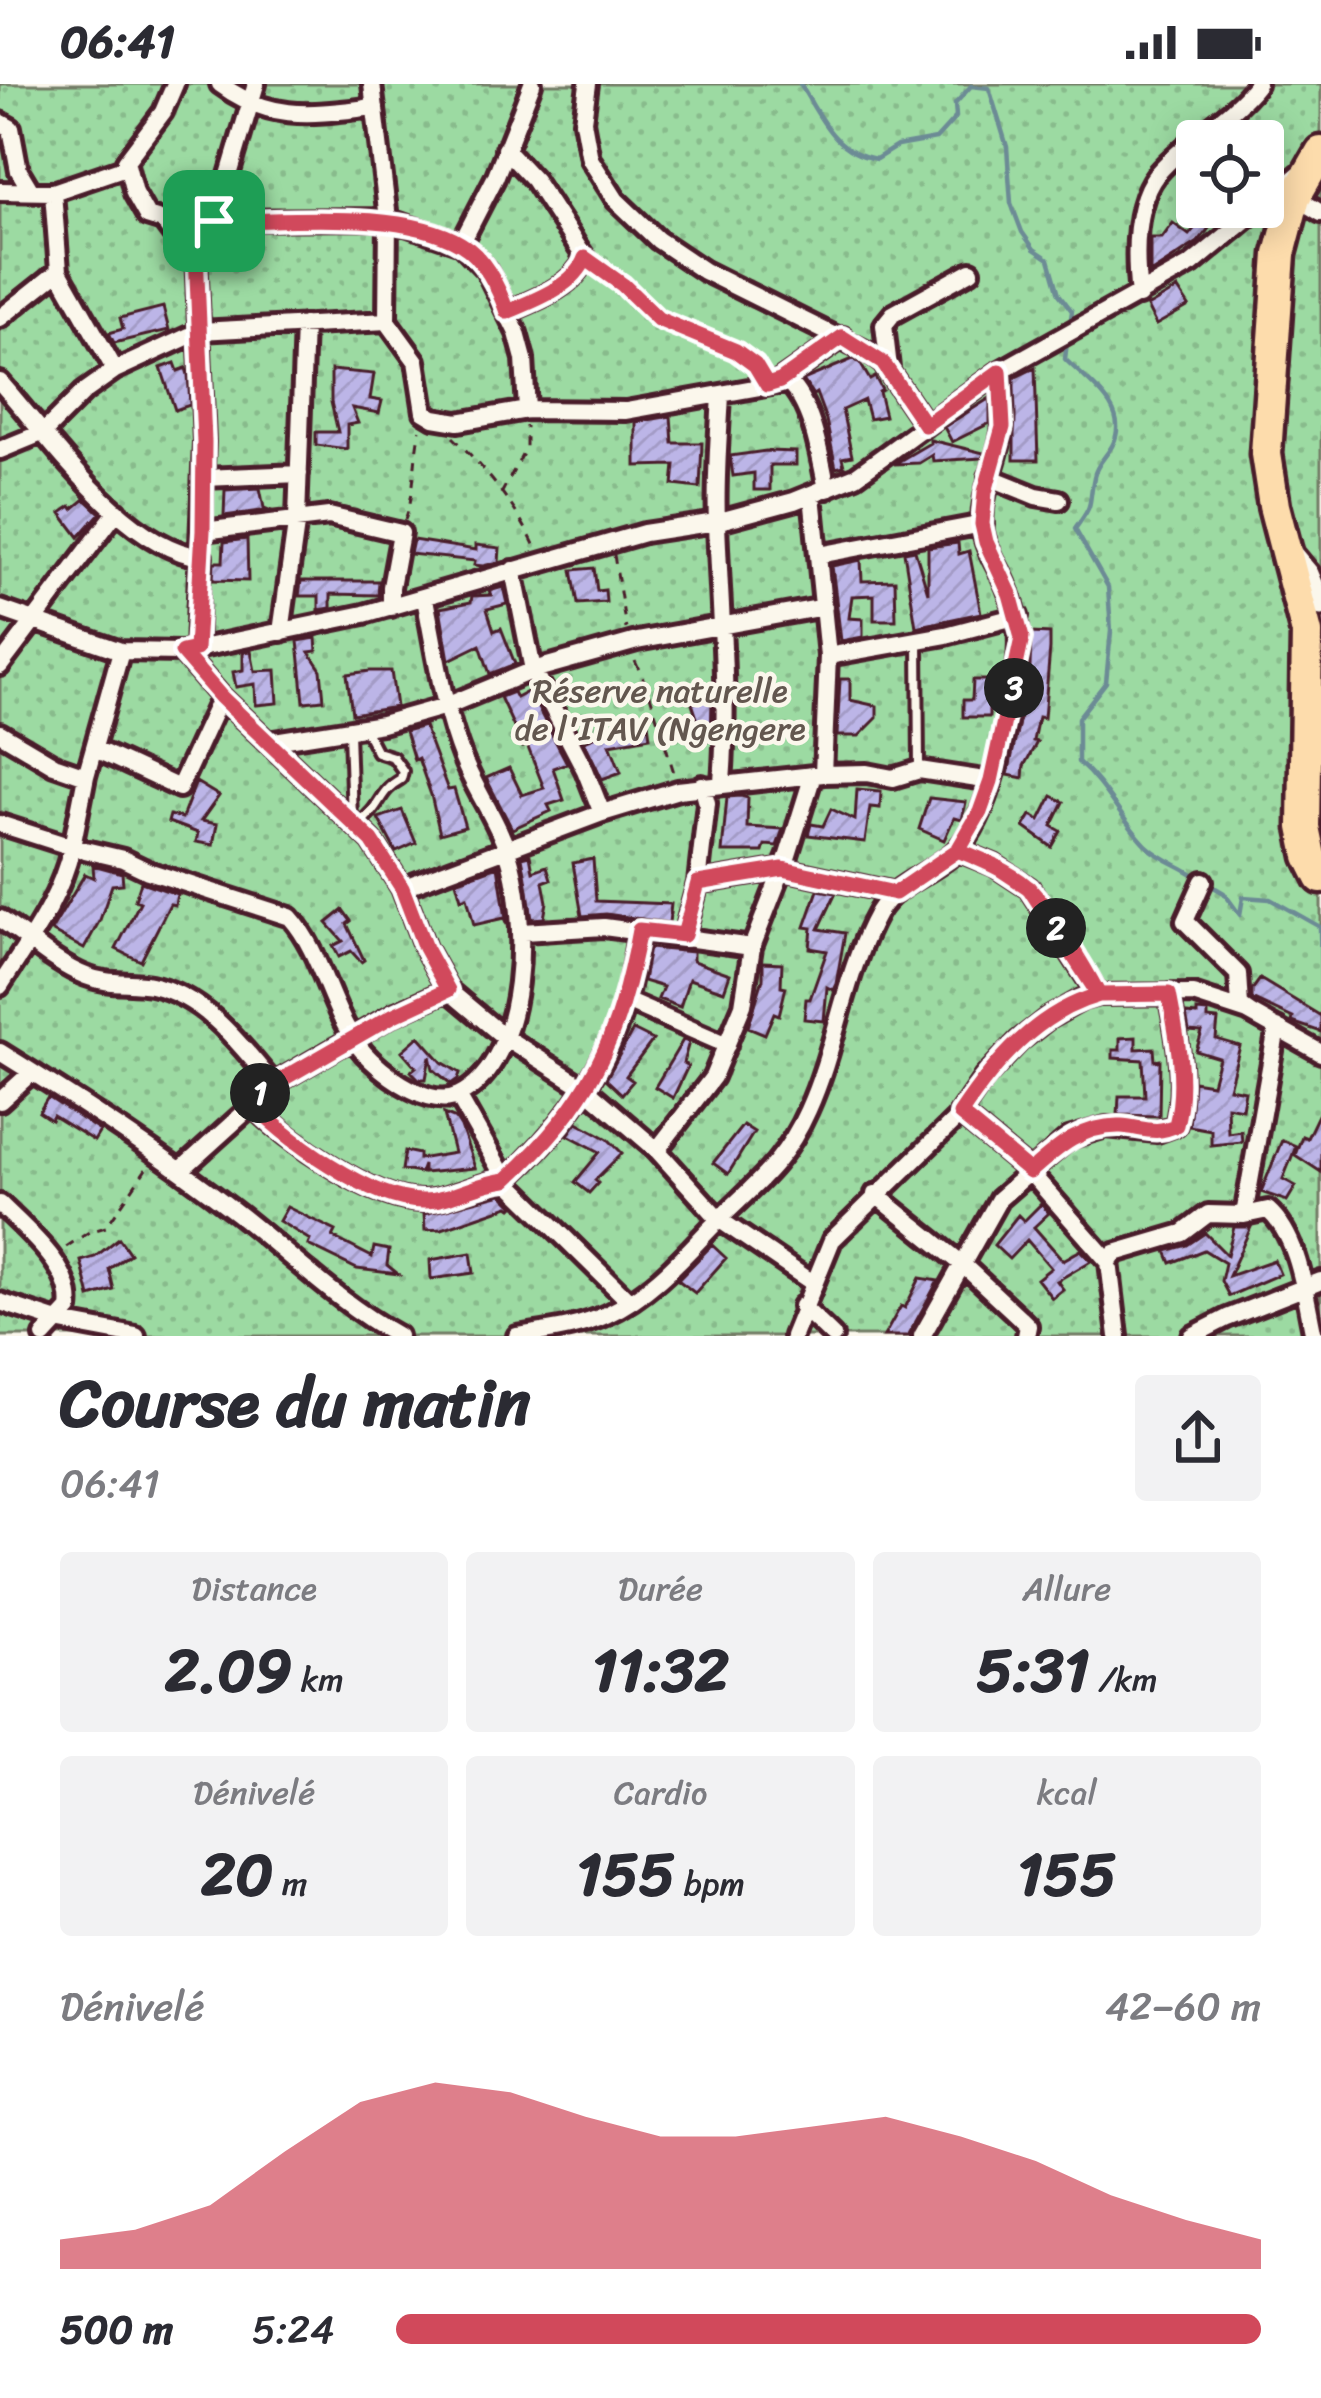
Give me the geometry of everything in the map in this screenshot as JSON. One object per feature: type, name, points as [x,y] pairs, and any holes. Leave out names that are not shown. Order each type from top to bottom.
[{"type":"highway","points":[[1318,156],[1308,205],[1276,277],[1266,454],[1306,633],[1304,826],[1310,856],[1321,878]]},
{"type":"street","points":[[175,84],[172,98],[133,148],[126,167],[147,216],[163,221],[174,236],[206,220],[388,220],[461,244],[486,270],[507,312],[524,359],[526,410]]},
{"type":"street","points":[[220,84],[250,105],[292,114],[376,107]]},
{"type":"street","points":[[256,84],[227,182],[206,220],[196,253],[203,531],[189,650],[221,697],[372,841],[402,888],[425,948],[448,990],[503,1036],[585,1088],[657,1150],[720,1220],[813,1283]]},
{"type":"street","points":[[372,84],[388,220],[387,321],[416,361],[429,415],[458,422],[526,410],[626,411],[788,382],[798,393],[814,435],[828,656],[818,774],[752,947],[742,1006],[727,1045],[698,1102],[657,1150]]},
{"type":"street","points":[[461,244],[495,178],[532,84]]},
{"type":"street","points":[[588,84],[584,140],[616,200],[658,240],[704,272],[842,337],[883,363],[925,425]]},
{"type":"street","points":[[1139,296],[1139,227],[1154,177],[1257,84]]},
{"type":"street","points":[[0,122],[11,128],[19,171],[31,191]]},
{"type":"street","points":[[505,149],[534,180],[585,258],[583,267],[560,285],[507,312]]},
{"type":"street","points":[[1284,186],[1318,156]]},
{"type":"street","points":[[0,191],[53,192],[126,167]]},
{"type":"street","points":[[53,192],[59,271],[115,370]]},
{"type":"street","points":[[0,608],[121,651],[189,650],[425,599],[612,542],[716,522],[819,492],[856,476],[1000,371],[1192,264],[1235,228]]},
{"type":"street","points":[[0,317],[59,271]]},
{"type":"street","points":[[890,375],[884,325],[893,314],[971,271]]},
{"type":"street","points":[[0,450],[44,432],[84,392],[115,370],[200,332],[387,321]]},
{"type":"street","points":[[281,632],[297,518],[304,326]]},
{"type":"street","points":[[774,383],[842,337]]},
{"type":"street","points":[[517,1336],[571,1328],[606,1315],[677,1267],[769,1176],[807,1114],[881,906],[958,850],[980,812],[1022,638],[982,524],[1003,427],[1000,371]]},
{"type":"street","points":[[0,382],[92,489],[117,511],[170,552],[202,557]]},
{"type":"street","points":[[684,935],[698,883],[707,803],[727,717],[716,522],[721,394]]},
{"type":"street","points":[[203,478],[298,474]]},
{"type":"street","points":[[989,477],[1059,500]]},
{"type":"street","points":[[0,666],[117,511]]},
{"type":"street","points":[[203,531],[329,516],[400,533],[391,607]]},
{"type":"street","points":[[819,555],[982,524]]},
{"type":"street","points":[[1285,548],[1308,574],[1321,605]]},
{"type":"street","points":[[513,570],[533,670],[602,813]]},
{"type":"street","points":[[0,824],[123,859],[290,917],[366,1056],[401,1085],[433,1097],[458,1096],[489,1069],[503,1036],[520,979],[523,932],[507,850],[463,759],[446,706],[425,599]]},
{"type":"street","points":[[268,742],[357,729],[446,706],[533,670],[629,643],[824,607]]},
{"type":"street","points":[[828,656],[1018,616]]},
{"type":"street","points":[[0,986],[33,941],[65,874],[121,651]]},
{"type":"street","points":[[95,749],[179,788],[221,697]]},
{"type":"street","points":[[0,733],[54,765],[86,776]]},
{"type":"street","points":[[402,888],[602,813],[678,790],[818,774],[867,773],[893,778],[919,770],[991,781]]},
{"type":"street","points":[[958,850],[994,865],[1029,888],[1099,995]]},
{"type":"street","points":[[698,883],[783,869],[895,893]]},
{"type":"street","points":[[1203,881],[1185,921],[1238,974],[1240,1006],[1283,1036],[1321,1040]]},
{"type":"street","points":[[0,919],[51,960],[88,977],[159,987],[206,1009],[274,1085]]},
{"type":"street","points":[[523,932],[570,927],[639,930],[752,947]]},
{"type":"street","points":[[448,990],[394,1015],[248,1099],[278,1132],[339,1170],[407,1200],[438,1200],[486,1182],[506,1180],[541,1147],[585,1088],[616,1031],[639,930]]},
{"type":"street","points":[[922,1336],[1000,1199],[1069,1138],[1122,1126],[1162,1131],[1176,1125],[1178,1047],[1169,994]]},
{"type":"street","points":[[793,1336],[832,1240],[875,1194],[921,1156],[960,1114],[984,1078],[1047,1019],[1099,995],[1192,994],[1248,1012],[1321,1053]]},
{"type":"street","points":[[626,1000],[727,1045]]},
{"type":"street","points":[[1244,1215],[1276,1028]]},
{"type":"street","points":[[0,1052],[182,1170],[370,1321],[398,1336]]},
{"type":"street","points":[[0,1101],[32,1072]]},
{"type":"street","points":[[458,1096],[506,1180],[628,1301]]},
{"type":"street","points":[[182,1170],[253,1105]]},
{"type":"street","points":[[960,1114],[1030,1172],[1109,1262],[1118,1336]]},
{"type":"street","points":[[875,1194],[962,1263],[1028,1326],[1026,1336]]},
{"type":"street","points":[[0,1204],[50,1258],[70,1296],[61,1322],[44,1336]]},
{"type":"street","points":[[1109,1262],[1115,1253],[1183,1233],[1208,1214],[1268,1210],[1277,1218],[1296,1262],[1312,1284],[1314,1336]]},
{"type":"street","points":[[1192,1336],[1312,1284]]},
{"type":"street","points":[[0,1302],[61,1322],[136,1336]]},
{"type":"street","points":[[802,1306],[833,1336]]},
{"type":"street","points":[[606,1315],[608,1335]]},
{"type":"lane","points":[[918,640],[919,770]]},
{"type":"lane","points":[[354,824],[357,729]]},
{"type":"lane","points":[[354,824],[376,811],[383,791],[401,779],[403,771],[357,729]]},
{"type":"path","points":[[585,258],[623,285],[658,319],[736,351],[774,383]]},
{"type":"path","points":[[500,496],[526,448],[526,410]]},
{"type":"path","points":[[400,533],[414,487],[414,454],[429,415],[488,472],[500,496],[524,524],[540,562]]},
{"type":"path","points":[[612,542],[629,643],[667,743],[678,790]]},
{"type":"path","points":[[50,1258],[88,1232],[106,1227],[159,1154]]},
{"type":"green space","name":"Réserve naturelle de l'ITAV (Ngengere","points":[[0,84],[1321,84],[1321,1336],[0,1336]]},
{"type":"building","points":[[1173,223],[1189,235],[1195,228],[1209,228],[1198,242],[1150,273],[1150,238],[1162,238]]},
{"type":"building","points":[[1178,289],[1189,306],[1156,325],[1147,307]]},
{"type":"building","points":[[163,307],[169,330],[114,343],[109,333],[123,329],[120,318]]},
{"type":"building","points":[[853,359],[870,380],[875,377],[885,416],[869,419],[864,400],[842,410],[852,456],[842,458],[844,466],[836,468],[816,393],[803,380]]},
{"type":"building","points":[[175,363],[178,371],[186,368],[190,405],[175,410],[161,368]]},
{"type":"building","points":[[1035,368],[1038,460],[1014,460],[1014,378]]},
{"type":"building","points":[[331,370],[374,374],[370,399],[382,401],[379,413],[352,408],[358,423],[347,425],[347,449],[316,445],[316,432],[338,432]]},
{"type":"building","points":[[990,398],[990,423],[952,442],[944,427]]},
{"type":"building","points":[[671,416],[673,443],[702,443],[700,488],[673,485],[675,465],[636,466],[636,422]]},
{"type":"building","points":[[930,440],[984,453],[982,458],[933,461],[932,455],[919,463],[894,464]]},
{"type":"building","points":[[796,452],[796,465],[770,465],[770,490],[754,490],[754,473],[733,476],[730,456]]},
{"type":"building","points":[[260,488],[264,508],[269,510],[224,516],[225,490]]},
{"type":"building","points":[[85,499],[100,513],[79,537],[61,513]]},
{"type":"building","points":[[247,539],[248,581],[213,580],[214,562],[223,562],[224,542]]},
{"type":"building","points":[[413,540],[476,550],[476,545],[500,548],[499,562],[483,566],[474,565],[475,561],[410,554]]},
{"type":"building","points":[[958,543],[959,554],[969,551],[981,613],[916,627],[904,552],[915,550],[928,593],[928,547]]},
{"type":"building","points":[[861,560],[862,581],[895,580],[896,620],[874,620],[874,595],[852,596],[849,618],[863,619],[863,637],[841,641],[832,566]]},
{"type":"building","points":[[594,568],[597,591],[605,590],[606,602],[578,604],[572,570]]},
{"type":"building","points":[[301,581],[379,581],[378,595],[331,594],[331,608],[319,610],[319,596],[299,596]]},
{"type":"building","points":[[503,587],[507,604],[487,609],[494,631],[501,628],[515,664],[490,674],[480,645],[449,660],[440,608],[471,602],[472,596],[491,595],[489,591]]},
{"type":"building","points":[[1031,633],[1050,634],[1050,649],[1044,718],[1038,717],[1033,741],[1037,742],[1023,778],[1008,775],[1030,667]]},
{"type":"building","points":[[316,638],[317,651],[309,652],[321,670],[324,700],[304,702],[298,641]]},
{"type":"building","points":[[251,651],[255,671],[276,670],[278,703],[256,705],[255,684],[236,687],[233,672],[243,670],[243,652]]},
{"type":"building","points":[[391,671],[396,707],[352,714],[347,674]]},
{"type":"building","points":[[840,679],[850,679],[850,700],[877,706],[877,718],[859,736],[837,736]]},
{"type":"building","points":[[973,680],[995,680],[989,717],[963,717],[963,700],[972,700]]},
{"type":"building","points":[[529,691],[567,763],[553,768],[564,800],[512,829],[486,778],[509,768],[522,795],[544,788],[500,697],[513,692],[516,698]]},
{"type":"building","points":[[712,698],[711,740],[694,743],[690,719],[697,718],[692,703]]},
{"type":"building","points":[[647,716],[650,737],[610,744],[621,772],[602,779],[584,741],[622,726],[621,720]]},
{"type":"building","points":[[424,726],[448,790],[454,789],[465,827],[440,834],[431,795],[405,731]]},
{"type":"building","points":[[196,782],[219,796],[201,821],[217,824],[213,845],[196,842],[198,833],[168,822],[170,815],[182,818]]},
{"type":"building","points":[[857,789],[881,791],[880,808],[870,807],[865,842],[808,835],[811,824],[823,826],[831,809],[855,820]]},
{"type":"building","points":[[1052,796],[1064,802],[1052,826],[1061,831],[1052,847],[1024,827],[1031,815],[1040,820]]},
{"type":"building","points":[[727,797],[748,798],[747,827],[783,829],[777,846],[765,845],[763,852],[722,852]]},
{"type":"building","points":[[929,798],[966,802],[962,820],[954,818],[944,840],[919,829]]},
{"type":"building","points":[[402,810],[416,843],[396,852],[378,818]]},
{"type":"building","points":[[530,855],[533,871],[547,866],[551,879],[543,882],[544,918],[532,919],[522,857]]},
{"type":"building","points":[[593,859],[596,901],[671,904],[669,923],[606,914],[582,916],[573,863]]},
{"type":"building","points":[[93,865],[122,873],[123,884],[112,885],[84,949],[51,931],[85,874],[94,878]]},
{"type":"building","points":[[498,866],[507,925],[504,918],[474,925],[467,897],[461,899],[456,881]]},
{"type":"building","points":[[141,882],[177,894],[141,961],[116,949],[140,902],[135,900]]},
{"type":"building","points":[[818,890],[836,893],[819,929],[845,933],[836,984],[833,990],[827,987],[824,1021],[804,1019],[806,999],[810,999],[827,951],[810,948],[812,928],[805,927]]},
{"type":"building","points":[[343,910],[351,921],[347,924],[361,962],[351,951],[339,957],[333,946],[343,941],[327,923]]},
{"type":"building","points":[[649,948],[693,952],[693,961],[730,974],[724,991],[689,979],[680,1007],[658,999],[663,987],[643,981]]},
{"type":"building","points":[[763,962],[782,963],[781,986],[786,987],[779,1015],[774,1013],[765,1034],[748,1027],[763,979]]},
{"type":"building","points":[[1260,979],[1321,1016],[1321,1032],[1252,999]]},
{"type":"building","points":[[1197,1011],[1218,1020],[1216,1039],[1240,1046],[1229,1088],[1245,1091],[1242,1109],[1227,1106],[1228,1133],[1241,1131],[1242,1142],[1211,1145],[1211,1130],[1189,1126],[1193,1081],[1212,1084],[1219,1058],[1196,1051],[1202,1032],[1189,1031],[1186,1014],[1197,1015]]},
{"type":"building","points":[[633,1030],[653,1040],[626,1076],[633,1081],[622,1094],[606,1079]]},
{"type":"building","points":[[419,1036],[442,1062],[460,1073],[458,1079],[451,1084],[433,1069],[430,1056],[426,1079],[411,1071],[416,1067],[402,1051]]},
{"type":"building","points":[[1136,1037],[1136,1049],[1154,1048],[1155,1061],[1160,1060],[1159,1116],[1118,1115],[1119,1096],[1145,1096],[1143,1060],[1113,1058],[1113,1050],[1120,1050],[1120,1038]]},
{"type":"building","points":[[683,1040],[689,1042],[683,1063],[688,1066],[673,1098],[655,1087]]},
{"type":"building","points":[[48,1097],[100,1131],[94,1141],[39,1112]]},
{"type":"building","points":[[1321,1109],[1321,1172],[1295,1155]]},
{"type":"building","points":[[444,1114],[461,1127],[475,1168],[423,1173],[423,1165],[420,1173],[402,1170],[405,1151],[419,1154],[419,1159],[454,1153]]},
{"type":"building","points":[[577,1122],[622,1153],[595,1180],[598,1183],[589,1193],[575,1182],[600,1152],[568,1135]]},
{"type":"building","points":[[743,1125],[754,1132],[728,1174],[713,1163]]},
{"type":"building","points":[[1282,1140],[1296,1146],[1283,1179],[1296,1186],[1287,1201],[1261,1192]]},
{"type":"building","points":[[502,1194],[512,1208],[425,1230],[424,1214]]},
{"type":"building","points":[[1041,1204],[1049,1213],[1034,1227],[1063,1260],[1081,1250],[1091,1261],[1057,1281],[1063,1289],[1052,1298],[1037,1279],[1051,1268],[1027,1240],[1009,1259],[994,1245],[1018,1215],[1024,1221]]},
{"type":"building","points":[[287,1207],[336,1231],[333,1237],[372,1257],[374,1247],[389,1250],[387,1265],[398,1274],[357,1269],[308,1245],[310,1240],[279,1221]]},
{"type":"building","points":[[1234,1227],[1251,1227],[1229,1276],[1274,1260],[1280,1274],[1229,1296],[1221,1281],[1225,1263],[1204,1250],[1171,1263],[1166,1251],[1205,1233],[1227,1255]]},
{"type":"building","points":[[119,1238],[130,1254],[109,1269],[114,1290],[90,1297],[81,1261],[95,1257]]},
{"type":"building","points":[[712,1245],[726,1258],[695,1293],[678,1280]]},
{"type":"building","points":[[471,1253],[474,1273],[431,1279],[430,1260]]},
{"type":"building","points":[[920,1278],[938,1281],[908,1336],[884,1336],[901,1306],[905,1308]]},
{"type":"waterway","points":[[800,84],[839,141],[876,159],[897,146],[936,139],[956,117],[955,104],[971,86]]},
{"type":"waterway","points":[[971,86],[989,88],[1007,147],[1011,203],[1022,232],[1049,259],[1059,294],[1072,311],[1070,325]]},
{"type":"waterway","points":[[1067,342],[1065,359],[1104,396],[1117,431],[1095,472],[1088,508],[1075,529],[1108,587],[1111,631],[1106,682],[1078,718],[1078,762],[1147,846],[1197,877]]},
{"type":"waterway","points":[[1207,883],[1224,893],[1240,915],[1243,897],[1270,899],[1320,927],[1321,982]]},
{"type":"route","points":[[214,221],[206,220],[196,253],[203,531],[196,649],[182,652],[221,697],[372,841],[402,888],[425,948],[448,990],[394,1015],[248,1099],[278,1132],[367,1185],[407,1200],[438,1200],[486,1182],[506,1180],[561,1123],[602,1058],[626,1000],[639,930],[684,935],[698,883],[783,869],[895,893],[958,850],[994,865],[1029,888],[1099,995],[1047,1019],[1019,1041],[984,1078],[960,1114],[1030,1172],[1069,1138],[1089,1131],[1122,1126],[1162,1131],[1176,1125],[1178,1047],[1169,994],[1099,995],[1090,978],[1029,888],[994,865],[958,850],[991,781],[1022,638],[982,524],[985,492],[1003,427],[1000,371],[925,425],[883,363],[842,337],[780,381],[767,385],[755,365],[736,351],[658,319],[623,285],[585,258],[583,267],[560,285],[507,312],[473,254],[461,244],[421,229],[388,220],[214,221]]}]
